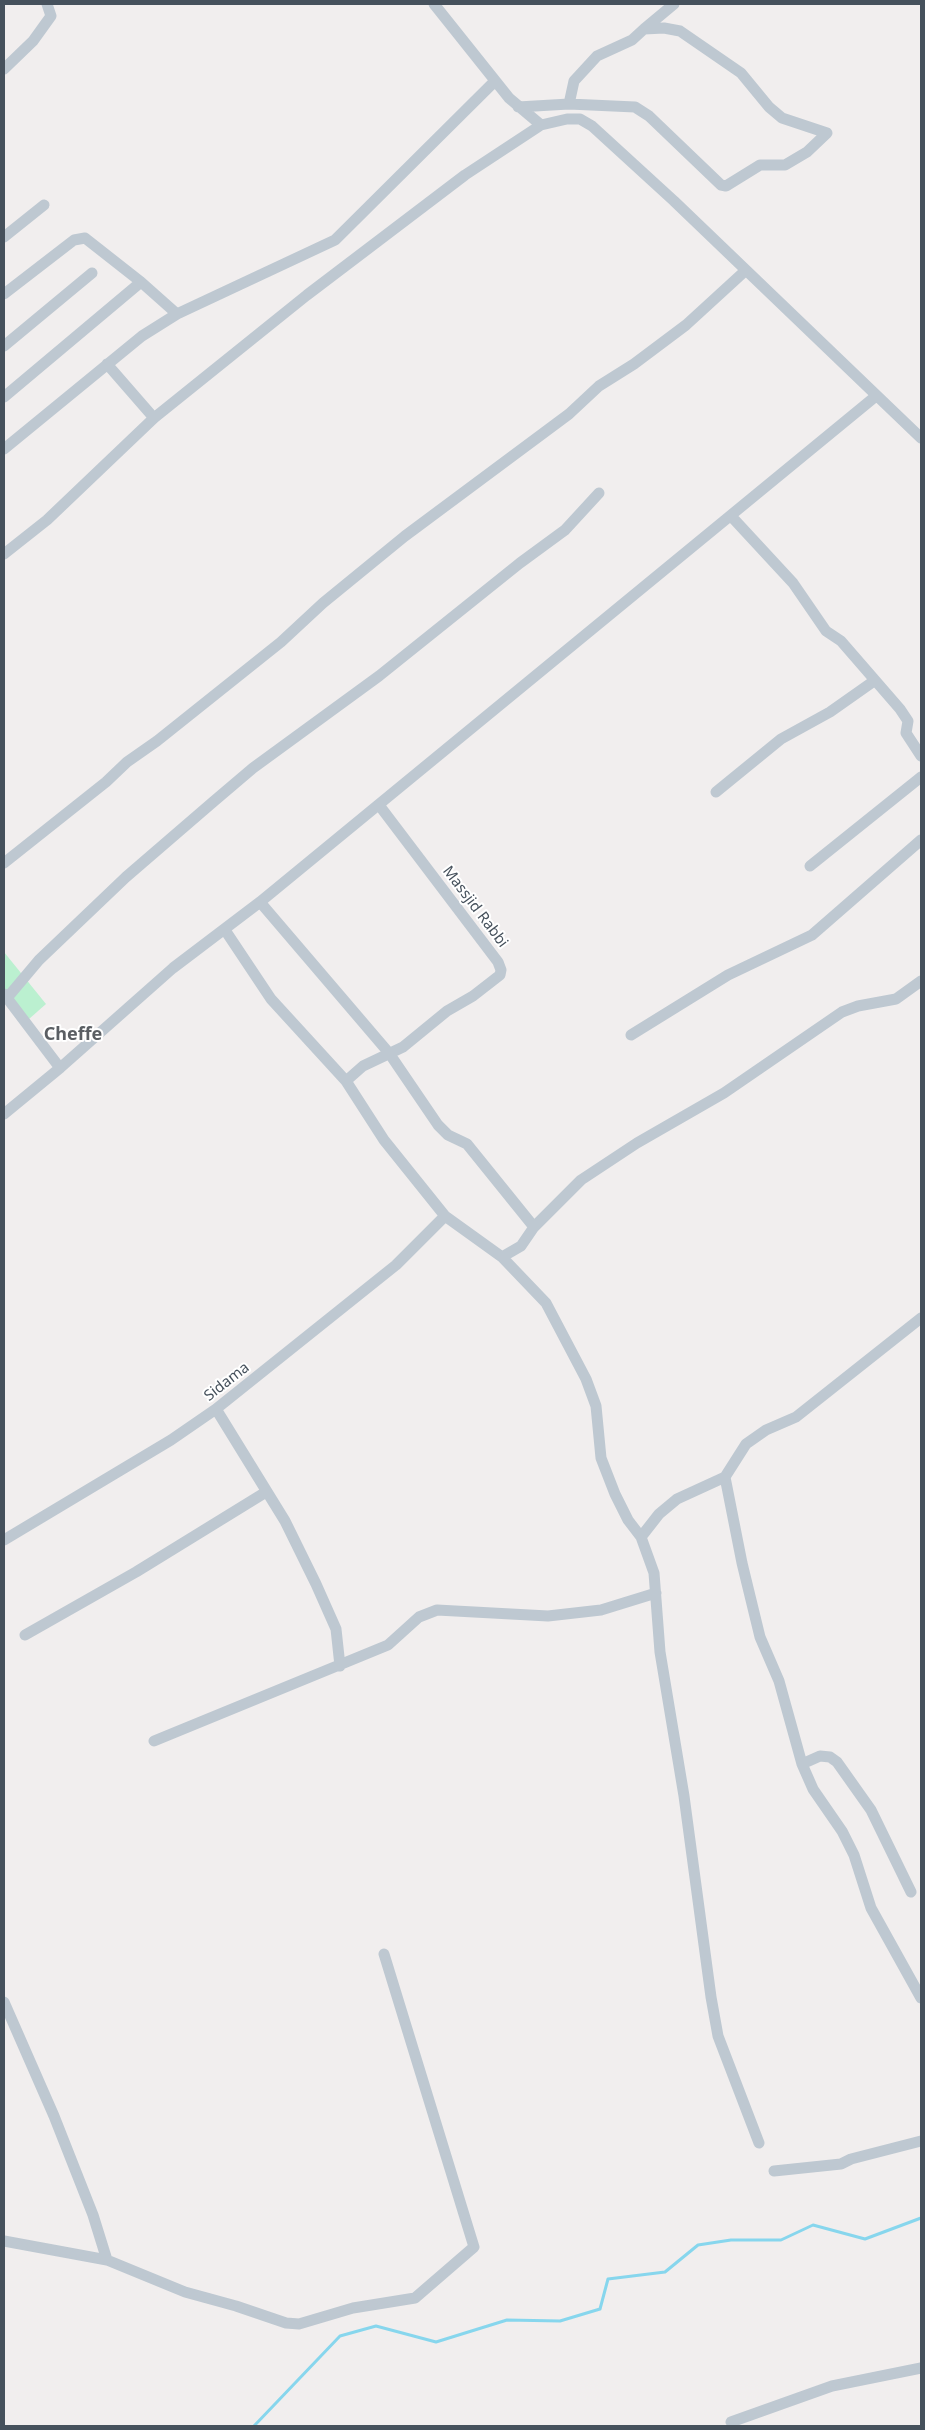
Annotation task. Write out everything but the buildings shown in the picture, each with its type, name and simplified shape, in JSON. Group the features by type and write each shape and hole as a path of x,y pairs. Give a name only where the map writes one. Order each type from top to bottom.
{"street":[{"path":"4,69 33,41 51,16 47,4"},
{"path":"434,4 518,107 541,124"},
{"path":"569,104 574,81 597,56 632,40 674,4"},
{"path":"518,107 569,104 635,107 649,116 721,185 726,186 760,165 785,165 807,152 826,133 782,118 741,73 680,31 664,28 644,30"},
{"path":"4,448 142,336 177,314 335,240 386,192 495,81"},
{"path":"4,554 47,520 154,418 323,283 465,175 541,124 567,119 580,119 592,126 921,438"},
{"path":"4,237 44,205"},
{"path":"4,294 74,240 85,238 141,282 177,314"},
{"path":"4,863 106,782 127,762 157,741 281,642 323,603 405,536 569,414 599,386 634,364 686,325 745,271"},
{"path":"4,346 92,273"},
{"path":"4,396 141,282"},
{"path":"107,364 154,418"},
{"path":"4,1114 60,1068 173,968 260,902 876,396"},
{"path":"60,1068 5,996 38,960 120,883 253,768 379,676 520,563 565,530 599,493"},
{"path":"731,516 793,583 826,631 841,641 900,709 908,721 906,733 921,756"},
{"path":"716,792 781,739 830,712 874,681"},
{"path":"810,866 921,778"},
{"name":"Massjid Rabbi","path":"346,1081 363,1066 403,1047 447,1011 474,996 500,975 501,970 498,962 379,804"},
{"path":"631,1035 728,975 812,935 921,840"},
{"path":"260,902 389,1053 438,1124 448,1135 467,1144 534,1227"},
{"path":"225,930 271,999 346,1081 384,1140 445,1216 502,1257 546,1304 586,1379 596,1406 601,1458 615,1494 628,1520 641,1537 654,1574 660,1652 685,1802 718,2036 759,2143"},
{"path":"502,1257 521,1246 534,1227 581,1180 637,1144 724,1093 842,1012 858,1006 896,999 921,981"},
{"name":"Sidama","path":"4,1540 171,1440 216,1410 396,1265 445,1216"},
{"path":"641,1537 659,1514 677,1499 725,1477 746,1444 766,1430 796,1417 921,1318"},
{"path":"216,1410 284,1521 336,1629 340,1666"},
{"path":"725,1477 742,1562 760,1637 779,1681 802,1764 813,1789 842,1831 854,1855 871,1908 921,1998"},
{"path":"25,1635 136,1572 266,1492"},
{"path":"154,1741 388,1645 419,1617 437,1610 548,1616 601,1610 656,1593"},
{"path":"802,1764 820,1756 830,1756 837,1762 871,1810 911,1892"},
{"path":"4,2241 107,2260 185,2292 236,2306 286,2323 299,2324 354,2308 415,2298 474,2247 384,1954"},
{"path":"4,2002 54,2116 93,2216 103,2254 107,2260"},
{"path":"774,2171 841,2164 851,2159 921,2141"},
{"path":"731,2422 832,2386 921,2368"}],"green space":[{"path":"4,952 46,1004 29,1019 4,988"}],"waterway":[{"path":"254,2426 340,2336 376,2326 436,2342 507,2320 560,2321 600,2309 608,2279 665,2272 698,2245 731,2240 781,2240 813,2225 865,2239 921,2218"}],"district":[{"name":"Cheffe","path":"73,1035"}]}
